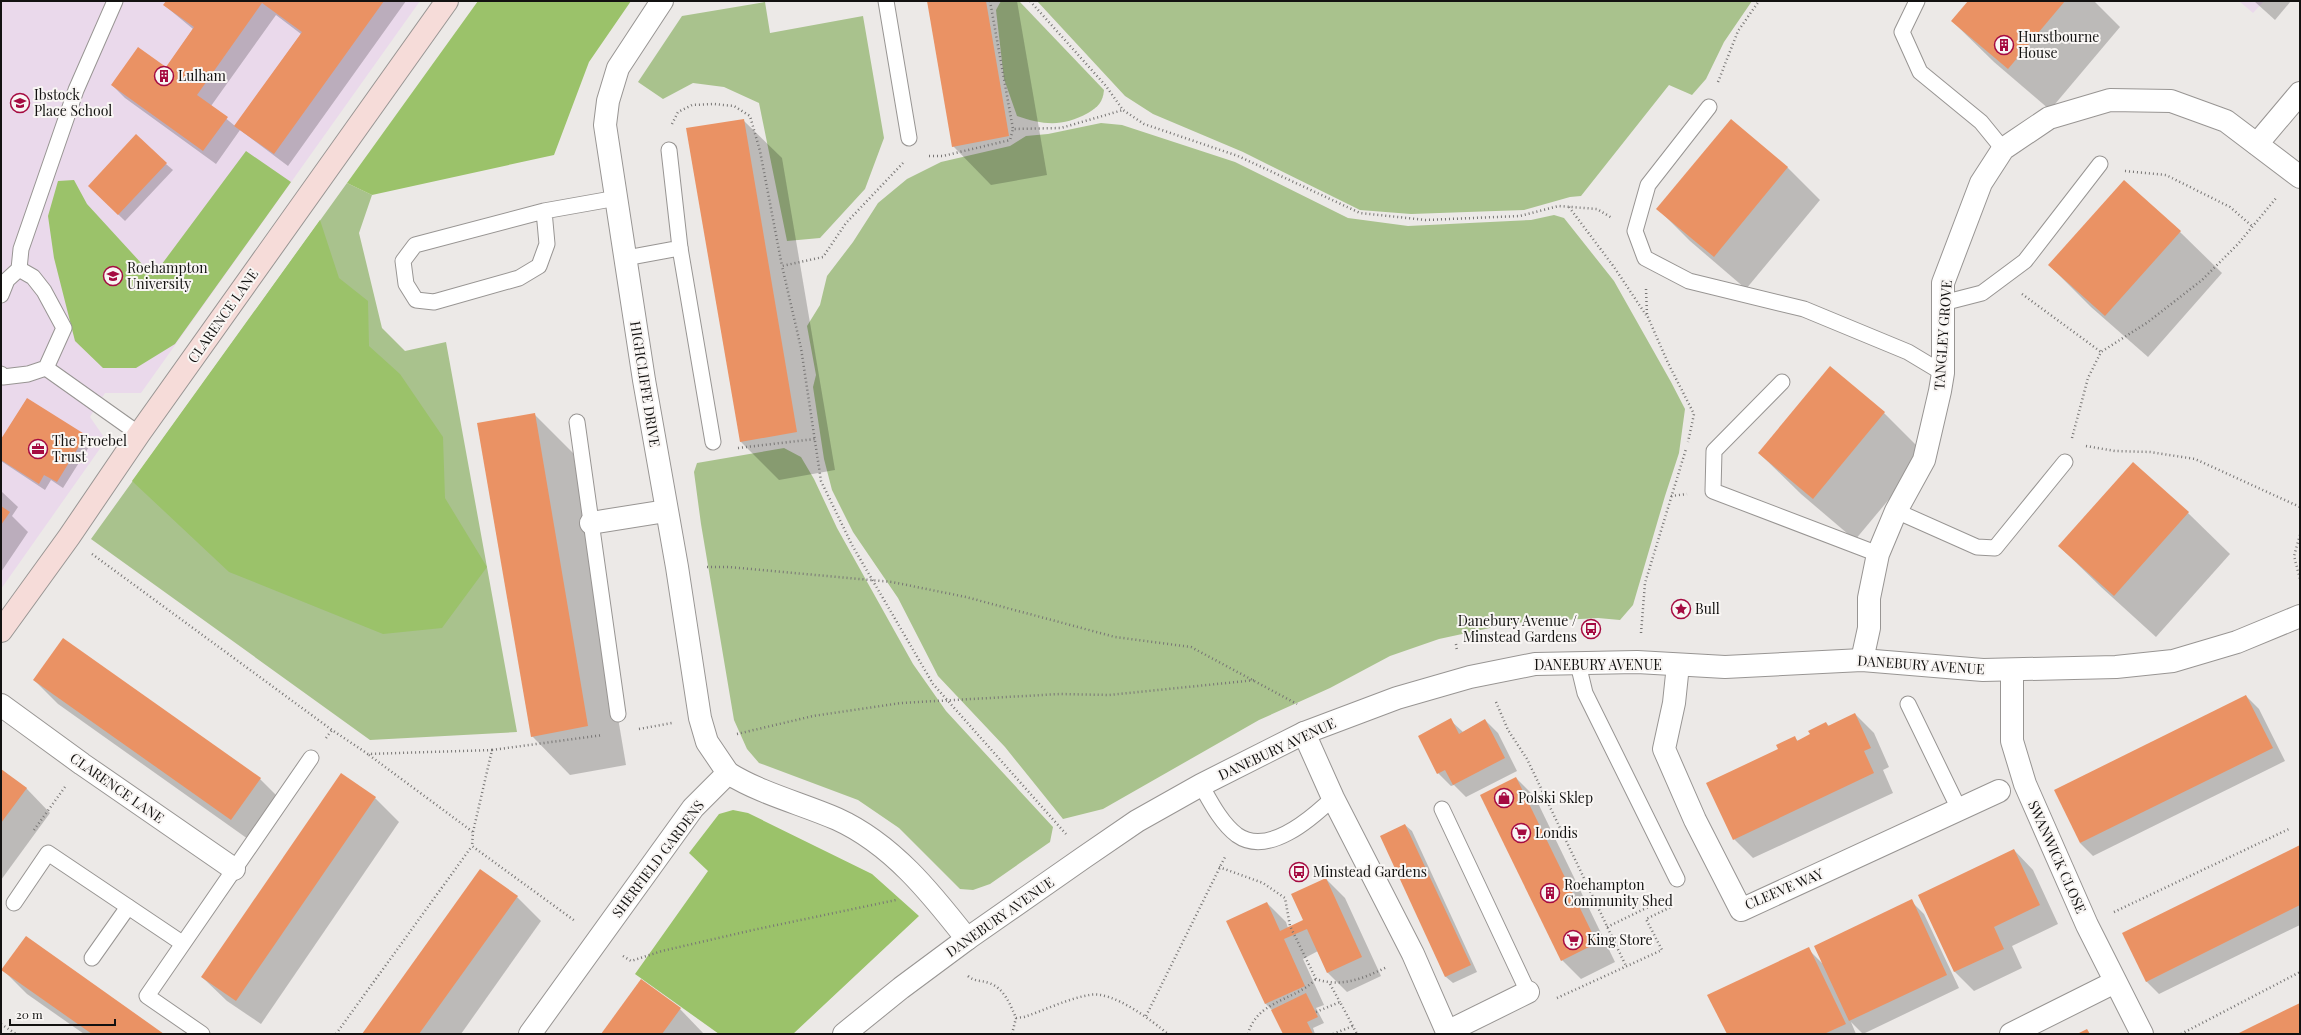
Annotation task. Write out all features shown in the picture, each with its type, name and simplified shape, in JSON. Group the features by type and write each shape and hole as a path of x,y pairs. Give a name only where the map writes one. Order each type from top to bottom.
{"street":[{"name":"CLARENCE LANE","path":"1,631 447,1"},
{"name":"HIGHCLIFFE DRIVE","path":"662,1 618,68 608,101 605,125 700,718 707,742 728,773"},
{"path":"2257,144 2300,93"},
{"name":"TANGLEY GROVE","path":"1862,660 1869,628 1869,598 1878,554 1896,511 1924,460 1943,373 1943,283 1981,183 2003,149 2049,118 2110,100 2171,102 2226,120 2297,176"},
{"path":"591,523 666,510"},
{"name":"DANEBURY AVENUE","path":"844,1034 901,988 967,939 1137,821 1201,785 1304,733 1397,698 1488,673 1535,664 1637,662 1725,667 1778,666 1862,660 1951,668 2012,670 2116,667 2173,661 2237,642 2300,616"},
{"name":"CLEEVE WAY","path":"1678,665 1674,703 1664,749 1695,820 1741,910 1999,791"},
{"name":"SWANWICK CLOSE","path":"2012,670 2012,741 2025,784 2087,925 2142,1034"},
{"name":"CLARENCE LANE","path":"1,705 82,764 234,869"},
{"path":"1304,733 1333,798 1413,954 1447,1033 1528,992"},
{"path":"728,773 745,783 838,820 882,846 922,884 967,939"},
{"name":"SHERFIELD GARDENS","path":"530,1034 693,808 728,773"},
{"path":"2012,1034 2115,982"}],"lane":[{"path":"1,295 6,280 19,270 21,249 76,90 116,1"},
{"path":"886,1 909,138"},
{"path":"1917,1 1902,32 1920,72 1981,122 2003,149"},
{"path":"1709,106 1648,185 1634,232 1645,258 1689,281 1804,309 1908,352 1943,373"},
{"path":"669,150 680,248 713,442"},
{"path":"1943,303 1982,293 2025,261 2100,164"},
{"path":"544,211 547,244 539,266 519,278 434,302 416,300 406,284 403,261 415,244 544,211 617,198"},
{"path":"626,258 680,248"},
{"path":"2,377 28,374 46,368 64,328 44,291 33,277 19,270"},
{"path":"46,368 139,434"},
{"path":"1782,382 1714,450 1713,491 1878,554"},
{"path":"577,422 618,714"},
{"path":"1896,511 1977,547 1995,548 2065,462"},
{"path":"1578,664 1585,693 1677,879"},
{"path":"1908,704 1959,809"},
{"path":"202,1034 147,996 182,943 311,758"},
{"path":"1201,785 1214,809 1237,835 1257,842 1285,834 1314,817 1333,798"},
{"path":"1442,809 1528,992"},
{"path":"14,903 48,853 182,943"},
{"path":"92,958 128,907"}],"path":[{"path":"923,157 943,156 1010,140 1013,129 990,1"},
{"path":"1030,1 1106,86 1123,110 1144,124 1238,156 1360,213 1426,220 1520,216 1559,206 1569,206 1597,209 1634,232"},
{"path":"1709,106 1738,31 1759,1"},
{"path":"669,150 670,129 678,112 692,105 714,104 734,106 750,116 760,151 782,266 801,348 821,482 873,580 933,684 1069,838"},
{"path":"1013,129 1061,128 1123,110"},
{"path":"782,266 823,258 846,223 903,162"},
{"path":"2100,164 2129,172 2166,175 2230,207 2253,227"},
{"path":"2065,462 2088,378 2101,352 2148,322 2202,280 2253,227 2297,176"},
{"path":"1569,206 1647,315 1668,363 1694,414 1687,445 1645,583 1640,637"},
{"path":"1645,258 1647,315"},
{"path":"2002,279 2101,352"},
{"path":"713,442 719,451 815,439"},
{"path":"2070,443 2115,451 2150,452 2195,459 2300,507"},
{"path":"2300,535 2294,556 2300,579"},
{"path":"69,537 473,832"},
{"path":"677,567 728,567 892,582 966,597 1115,637 1191,647 1256,680 1301,706"},
{"path":"1488,673 1498,707 1508,730 1527,759 1626,966"},
{"path":"707,742 813,716 901,703 1060,694 1109,695 1256,680"},
{"path":"633,730 700,718"},
{"path":"368,754 492,750 611,734"},
{"path":"336,1034 472,846 473,832 492,750"},
{"path":"44,859 23,844 82,764"},
{"path":"2087,925 2289,829"},
{"path":"1146,1016 1219,867 1237,835"},
{"path":"472,846 630,961 745,932 881,904 910,896 922,884"},
{"path":"1219,867 1263,883 1285,898 1290,926 1316,979 1330,984 1365,977 1413,954"},
{"path":"1554,1000 1662,950 1646,919 1679,904"},
{"path":"2181,1034 2300,972"},
{"path":"966,973 972,980 990,983 1007,997 1016,1018 1012,1034"},
{"path":"1248,1034 1250,1027 1264,1008 1308,987 1316,979"},
{"path":"1330,984 1357,1034"},
{"path":"1016,1018 1024,1017 1090,994 1111,998 1146,1016 1168,1034"},
{"path":"1316,1012 1340,1002"},
{"path":"1,1024 16,1034"},
{"path":"1333,1034 1353,1026"}],"shaded area":[{"name":"Roehampton University","path":"1,1 420,1 141,393 105,393 90,417 106,440 1,589"},
{"path":"2239,1 2264,1 2253,13"}],"green space":[{"path":"478,1 631,1 589,62 554,155 372,195 347,183"},
{"path":"1001,1 1019,1 1104,90 1101,101 1095,109 1070,121 1053,123 1044,123 1017,116 1004,79 996,10"},
{"path":"1037,1 1752,1 1724,42 1706,79 1692,95 1669,85 1581,196 1570,197 1524,210 1411,214 1360,210 1243,152 1153,114 1125,96"},
{"path":"765,2 770,33 863,16 884,138 865,189 820,238 787,241 759,103 724,87 693,83 663,99 638,82 682,16"},
{"path":"1101,123 1122,125 1235,162 1348,218 1408,226 1531,220 1554,215 1564,218 1614,281 1685,409 1679,453 1633,605 1620,620 1598,618 1513,623 1439,639 1390,656 1330,688 1259,720 1103,809 1063,819 1005,747 938,676 898,598 853,532 832,490 824,459 813,387 816,375 807,326 820,305 827,276 853,242 878,203 907,179 941,162 1010,146 1026,136 1048,134"},
{"path":"246,151 291,182 175,344 136,368 103,368 75,341 54,258 48,216 58,181 74,180 87,204 153,276"},
{"path":"347,183 372,195 359,233 382,328 405,351 446,342 517,732 370,740 91,539"},
{"path":"320,220 339,278 368,301 369,346 400,374 443,437 445,498 487,567 442,628 383,634 229,572 132,481"},
{"path":"784,448 801,457 814,479 837,528 913,664 946,711 1053,827 1050,842 990,884 973,890 960,889 899,828 858,800 759,763 747,749 734,720 701,524 694,472 697,463"},
{"path":"733,810 748,813 872,874 919,916 793,1034 719,1034 635,974 708,871 689,853 719,814"}],"building":[{"name":"Lulham","path":"166,1 384,1 274,154 234,126 302,32 262,3 197,95 228,117 203,151 111,85 138,47 166,67 194,27 163,5"},
{"path":"927,1 986,1 1009,136 952,147"},
{"name":"Hurstbourne House","path":"1968,1 2065,1 2008,69 1951,21"},
{"path":"744,119 797,432 740,442 686,128"},
{"path":"1731,119 1788,167 1714,257 1656,209"},
{"path":"136,134 167,163 118,215 88,186"},
{"path":"2124,180 2181,231 2105,316 2048,265"},
{"path":"1830,366 1885,412 1813,499 1758,453"},
{"path":"27,398 86,435 57,482 44,475 39,484 1,460 1,439"},
{"path":"535,413 588,726 531,737 477,423"},
{"path":"2133,462 2189,512 2114,596 2058,546"},
{"path":"1,506 10,512 1,525"},
{"path":"63,638 261,778 231,820 33,680"},
{"path":"2246,695 2273,748 2080,843 2054,790"},
{"path":"1855,713 1871,748 1864,751 1874,773 1733,840 1706,783 1778,749 1776,745 1795,736 1797,741 1810,734 1808,731 1826,722 1828,726"},
{"path":"1451,718 1459,734 1485,719 1505,758 1453,785 1445,770 1437,774 1418,736"},
{"path":"1,769 27,788 1,823"},
{"path":"341,773 376,797 236,1001 201,977"},
{"path":"1516,777 1597,943 1561,961 1480,795"},
{"path":"1405,824 1471,965 1445,977 1380,836"},
{"path":"2300,845 2300,905 2146,982 2122,933"},
{"path":"2014,849 2040,905 1994,927 2004,949 1954,972 1918,895"},
{"path":"480,869 518,896 419,1034 362,1034"},
{"path":"1326,878 1362,957 1327,973 1307,929 1284,939 1305,986 1265,1004 1226,921 1267,902 1280,931 1303,920 1291,894"},
{"path":"1912,899 1947,975 1849,1021 1814,946"},
{"path":"26,936 164,1034 92,1034 1,970"},
{"path":"1809,947 1846,1024 1824,1034 1727,1034 1707,995"},
{"path":"641,979 681,1008 662,1034 601,1034"},
{"path":"1306,993 1318,1017 1307,1022 1313,1034 1283,1034 1271,1010"},
{"path":"2300,1003 2300,1034 2237,1034 2253,1026"},
{"path":"2087,1029 2090,1034 2077,1034"}],"place":[{"name":"Hurstbourne House","path":"2004,45"},
{"name":"Lulham","path":"164,76"},
{"name":"Ibstock Place School","path":"20,103"},
{"name":"Roehampton University","path":"113,276"},
{"name":"The Froebel Trust","path":"38,449"},
{"name":"Bull","path":"1681,609"},
{"name":"Danebury Avenue / Minstead Gardens","path":"1591,629"},
{"name":"Polski Sklep","path":"1504,798"},
{"name":"Londis","path":"1521,833"},
{"name":"Minstead Gardens","path":"1299,872"},
{"name":"Roehampton Community Shed","path":"1550,893"},
{"name":"King Store","path":"1573,940"}]}
